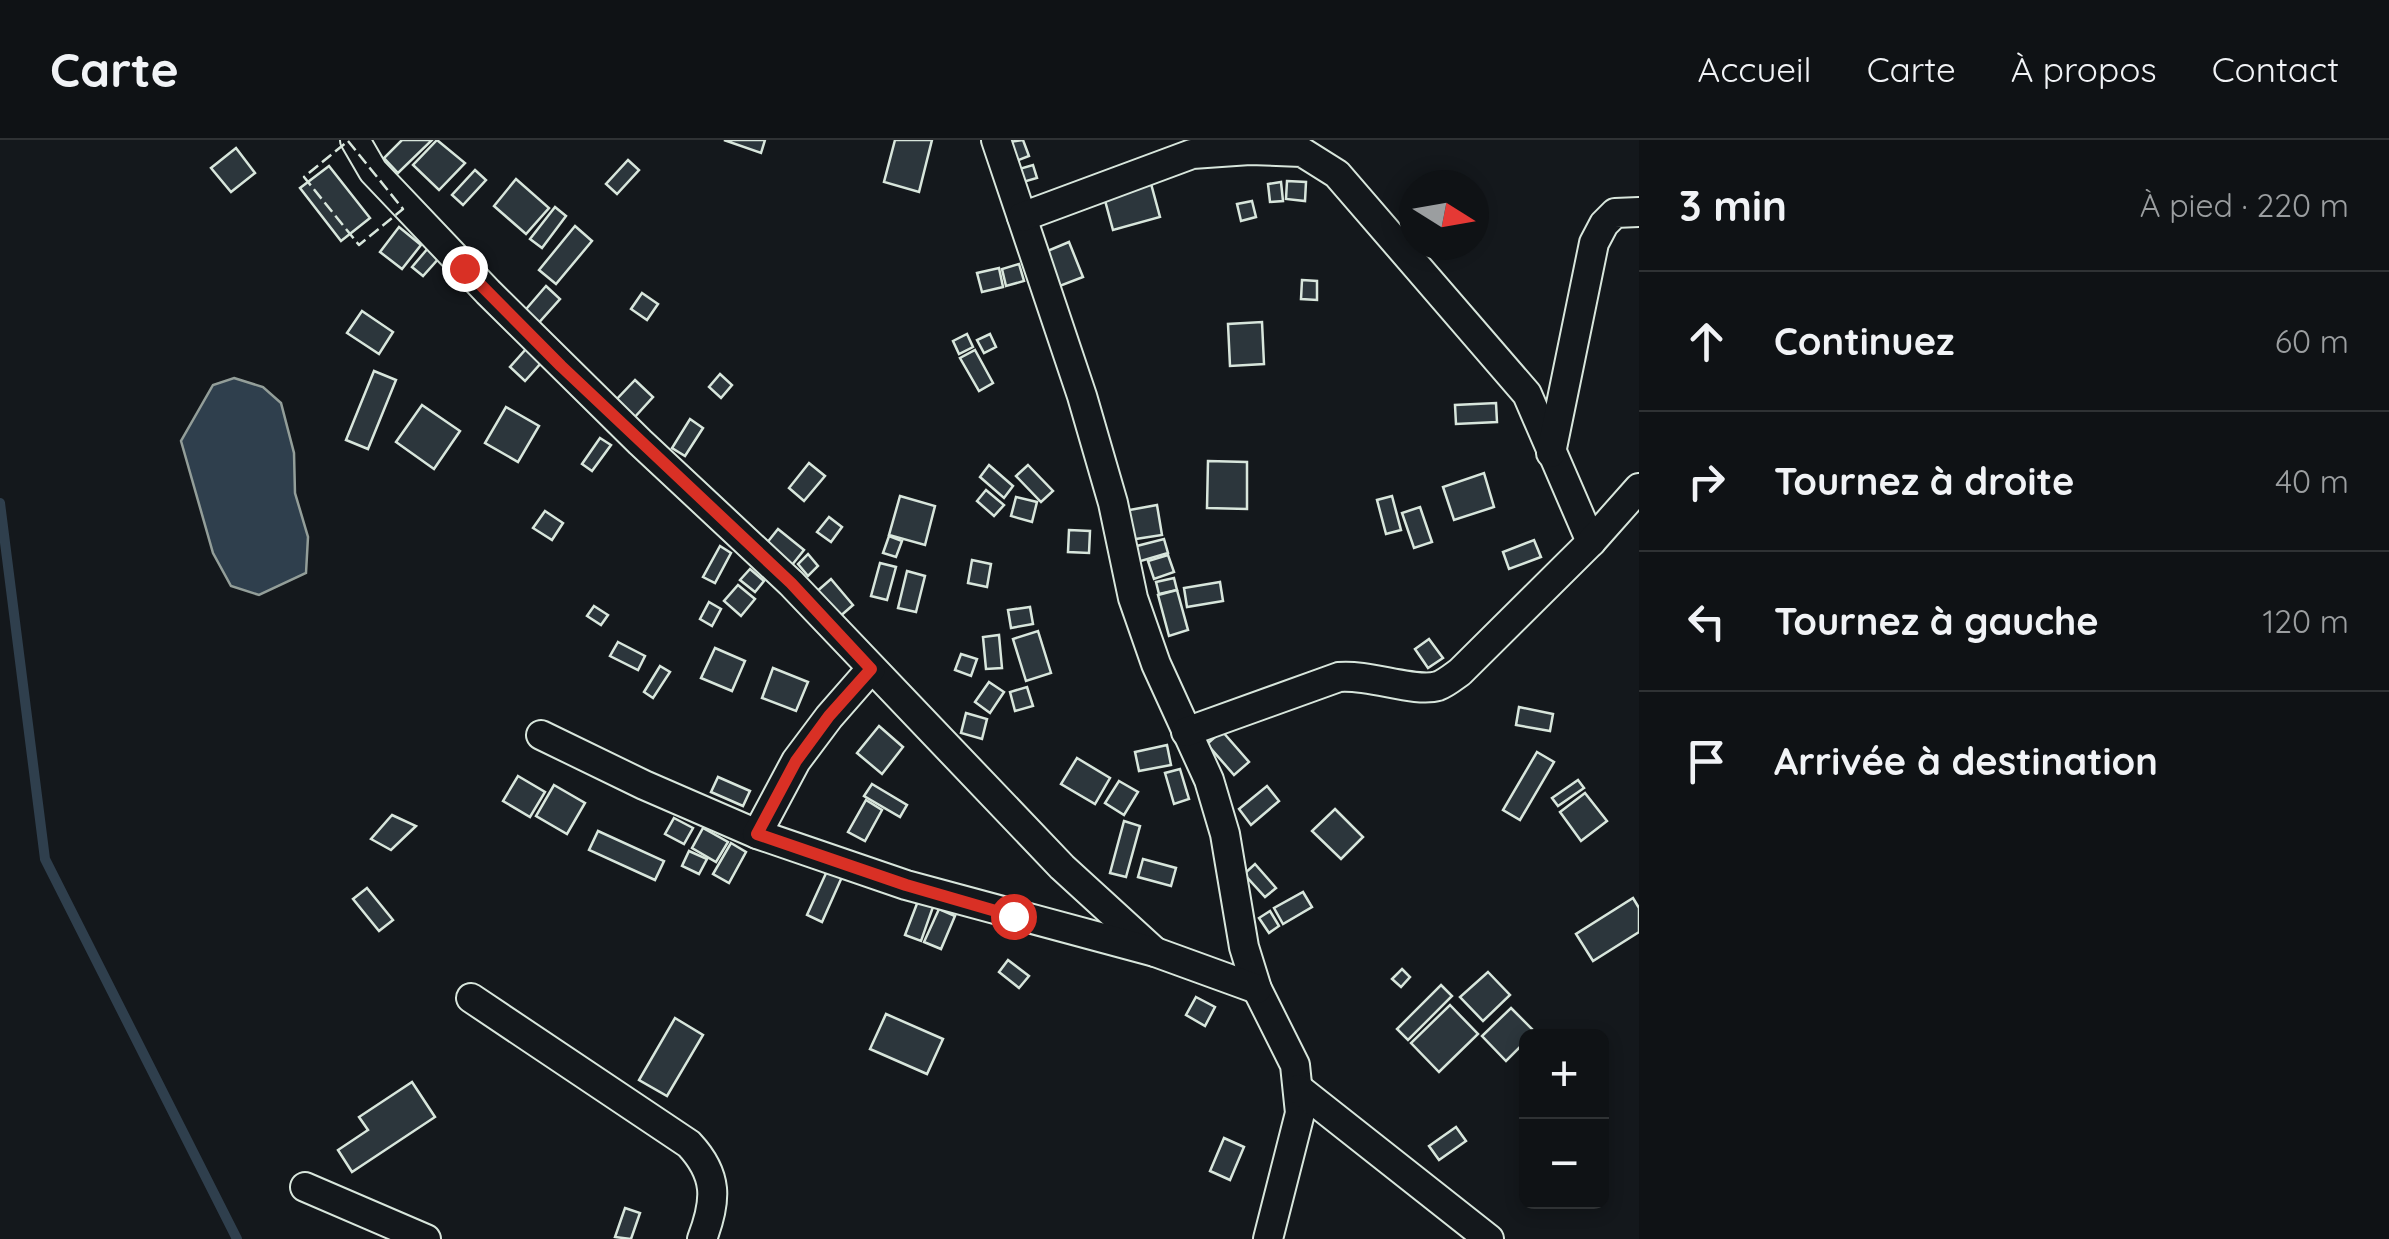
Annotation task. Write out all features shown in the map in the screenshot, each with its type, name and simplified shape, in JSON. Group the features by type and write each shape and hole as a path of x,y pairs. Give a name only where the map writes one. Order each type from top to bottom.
{"street":[{"path":"355,140 372,170 488,292 791,583 1062,867 1156,952"},
{"path":"996,140 1108,485 1133,598 1156,664 1209,780 1225,834 1244,947 1256,989 1295,1065 1300,1113 1268,1239"},
{"path":"1022,217 1192,154 1302,152 1337,174 1527,394 1591,542"},
{"path":"1551,453 1594,242 1615,213 1639,212"},
{"path":"1186,732 1339,677 1360,675 1426,688 1442,685 1460,672 1591,542 1639,488"},
{"path":"757,834 796,761 871,669"},
{"path":"541,735 757,834 906,885 1156,952 1256,989"},
{"path":"472,998 696,1151 712,1176 710,1220 702,1239"},
{"path":"1299,1089 1489,1239"},
{"path":"305,1188 426,1239"}],"water":[{"path":"234,378 263,387 281,403 294,453 295,493 308,537 306,573 259,595 231,586 213,553 181,441 213,385"}],"building":[{"path":"402,140 432,140 398,173 384,158"},
{"path":"437,140 465,163 439,190 413,165"},
{"path":"724,140 765,140 761,153"},
{"path":"895,140 932,140 919,192 884,182"},
{"path":"1023,140 1029,156 1016,161 1009,142"},
{"path":"236,148 255,173 231,192 211,168"},
{"path":"628,160 639,170 617,194 606,184"},
{"path":"1033,165 1037,178 1023,182 1019,169"},
{"path":"329,166 370,218 341,241 300,188"},
{"path":"475,170 486,180 463,205 452,195"},
{"path":"516,179 549,208 526,234 494,206"},
{"path":"1150,180 1160,217 1113,230 1103,193"},
{"path":"1287,181 1306,182 1305,201 1286,199"},
{"path":"1281,182 1283,201 1270,202 1268,184"},
{"path":"1252,201 1256,217 1241,221 1237,204"},
{"path":"555,207 566,216 542,248 530,239"},
{"path":"575,226 592,241 556,284 539,270"},
{"path":"399,227 421,245 402,269 380,252"},
{"path":"1069,242 1083,277 1052,289 1038,255"},
{"path":"429,247 440,257 423,276 412,267"},
{"path":"1019,264 1024,281 1006,286 1002,269"},
{"path":"999,268 1003,287 982,292 977,273"},
{"path":"1302,280 1317,281 1317,300 1301,299"},
{"path":"546,286 560,299 535,327 521,315"},
{"path":"642,293 658,304 647,320 631,309"},
{"path":"362,311 393,332 379,354 347,333"},
{"path":"1262,322 1264,364 1230,366 1228,324"},
{"path":"967,334 973,347 959,354 953,341"},
{"path":"990,334 996,347 984,353 977,340"},
{"path":"526,349 541,363 525,381 510,367"},
{"path":"975,350 993,383 979,391 960,358"},
{"path":"374,371 396,380 368,449 346,440"},
{"path":"720,374 732,385 721,398 709,387"},
{"path":"635,380 653,397 633,419 615,401"},
{"path":"1496,403 1497,422 1456,424 1455,405"},
{"path":"422,405 460,431 434,469 396,442"},
{"path":"506,407 539,426 518,462 485,443"},
{"path":"690,419 703,428 685,456 672,448"},
{"path":"600,438 611,445 592,471 582,464"},
{"path":"1208,461 1247,462 1247,509 1207,508"},
{"path":"809,463 825,476 804,501 789,488"},
{"path":"989,465 1013,486 1004,498 980,477"},
{"path":"1028,465 1053,491 1041,502 1016,476"},
{"path":"1484,473 1494,507 1454,520 1443,487"},
{"path":"986,490 1004,505 994,516 977,501"},
{"path":"900,496 935,506 925,545 889,535"},
{"path":"1392,496 1401,530 1386,534 1377,500"},
{"path":"1016,497 1037,502 1032,522 1011,516"},
{"path":"1157,505 1162,535 1129,540 1124,511"},
{"path":"1420,507 1432,542 1414,548 1402,513"},
{"path":"545,511 563,523 552,540 533,528"},
{"path":"829,517 842,527 831,542 817,532"},
{"path":"778,529 804,550 792,565 766,544"},
{"path":"1069,530 1090,531 1089,553 1068,552"},
{"path":"889,536 902,541 896,557 883,553"},
{"path":"1164,539 1168,553 1134,563 1129,548"},
{"path":"1534,540 1541,557 1509,569 1503,552"},
{"path":"720,546 731,553 715,583 703,577"},
{"path":"808,554 818,566 808,576 798,564"},
{"path":"1168,555 1174,572 1154,579 1148,561"},
{"path":"972,560 991,564 987,587 968,583"},
{"path":"880,563 896,567 887,600 871,596"},
{"path":"750,569 764,581 755,592 740,580"},
{"path":"907,571 925,576 916,612 898,608"},
{"path":"1174,578 1177,590 1159,594 1156,582"},
{"path":"831,579 853,605 837,619 815,593"},
{"path":"1220,582 1223,601 1187,607 1184,588"},
{"path":"738,585 755,599 741,616 724,601"},
{"path":"1177,590 1188,630 1169,636 1158,595"},
{"path":"709,602 721,609 712,626 700,619"},
{"path":"594,606 608,615 601,625 587,616"},
{"path":"1030,607 1033,624 1011,628 1008,610"},
{"path":"1038,631 1051,673 1026,681 1013,639"},
{"path":"999,635 1002,668 986,669 983,637"},
{"path":"1429,639 1443,658 1428,668 1415,649"},
{"path":"618,642 645,656 638,670 610,656"},
{"path":"715,648 745,661 732,691 701,678"},
{"path":"961,654 977,659 971,676 955,670"},
{"path":"660,666 670,672 653,698 644,692"},
{"path":"773,668 808,682 796,711 762,698"},
{"path":"989,682 1004,692 990,713 975,702"},
{"path":"1027,687 1033,706 1015,711 1010,692"},
{"path":"1519,707 1553,714 1550,731 1516,725"},
{"path":"966,713 987,719 982,739 961,733"},
{"path":"879,726 903,747 882,774 857,753"},
{"path":"1222,731 1249,762 1234,775 1207,744"},
{"path":"1167,745 1171,765 1139,771 1135,752"},
{"path":"1537,752 1554,762 1520,820 1503,810"},
{"path":"1077,758 1110,778 1095,804 1061,784"},
{"path":"1180,769 1189,799 1174,804 1165,773"},
{"path":"518,776 545,792 530,817 503,801"},
{"path":"718,777 750,791 743,806 711,792"},
{"path":"1578,780 1584,788 1558,806 1552,798"},
{"path":"1119,781 1138,792 1124,815 1105,803"},
{"path":"872,784 907,805 900,817 864,796"},
{"path":"554,785 585,803 567,834 536,816"},
{"path":"1267,786 1279,801 1251,825 1239,809"},
{"path":"1585,793 1607,821 1581,841 1560,812"},
{"path":"866,800 882,810 865,841 848,832"},
{"path":"1335,809 1363,837 1341,859 1312,831"},
{"path":"392,815 416,826 391,850 371,839"},
{"path":"674,818 693,828 684,844 665,834"},
{"path":"1124,821 1140,826 1126,877 1110,873"},
{"path":"703,828 728,842 716,862 692,848"},
{"path":"598,831 664,861 655,880 589,850"},
{"path":"731,843 746,852 729,883 713,874"},
{"path":"689,851 707,859 699,874 682,866"},
{"path":"1143,859 1176,868 1171,886 1138,877"},
{"path":"1255,864 1276,888 1265,897 1244,874"},
{"path":"827,871 842,877 822,922 807,915"},
{"path":"367,888 393,920 379,931 353,899"},
{"path":"1303,892 1312,907 1283,924 1274,908"},
{"path":"1633,898 1639,908 1639,932 1593,961 1576,934"},
{"path":"918,901 933,907 921,941 905,935"},
{"path":"939,909 955,916 941,949 924,942"},
{"path":"1270,911 1279,926 1269,933 1259,918"},
{"path":"1008,960 1029,976 1019,988 999,972"},
{"path":"1402,969 1410,977 1401,987 1392,979"},
{"path":"1488,972 1510,995 1483,1021 1460,997"},
{"path":"1441,985 1452,996 1408,1040 1397,1029"},
{"path":"1196,997 1215,1007 1205,1026 1186,1015"},
{"path":"1450,1005 1478,1034 1439,1072 1411,1043"},
{"path":"1511,1008 1532,1029 1519,1029 1519,1048 1506,1061 1482,1036"},
{"path":"886,1014 943,1039 927,1074 870,1049"},
{"path":"675,1018 703,1035 667,1096 639,1080"},
{"path":"412,1082 435,1117 352,1172 338,1150 368,1130 359,1117"},
{"path":"1456,1127 1466,1141 1439,1160 1429,1146"},
{"path":"1224,1138 1244,1147 1230,1180 1210,1171"},
{"path":"625,1208 640,1213 631,1239 615,1237"}],"waterway":[{"path":"0,503 45,859 237,1239"}],"fence":[{"path":"348,141 403,209 359,245 304,177 348,141"}],"route":[{"path":"464,268 561,366 791,583 871,669 796,761 757,834 906,885 1013,916"}]}
